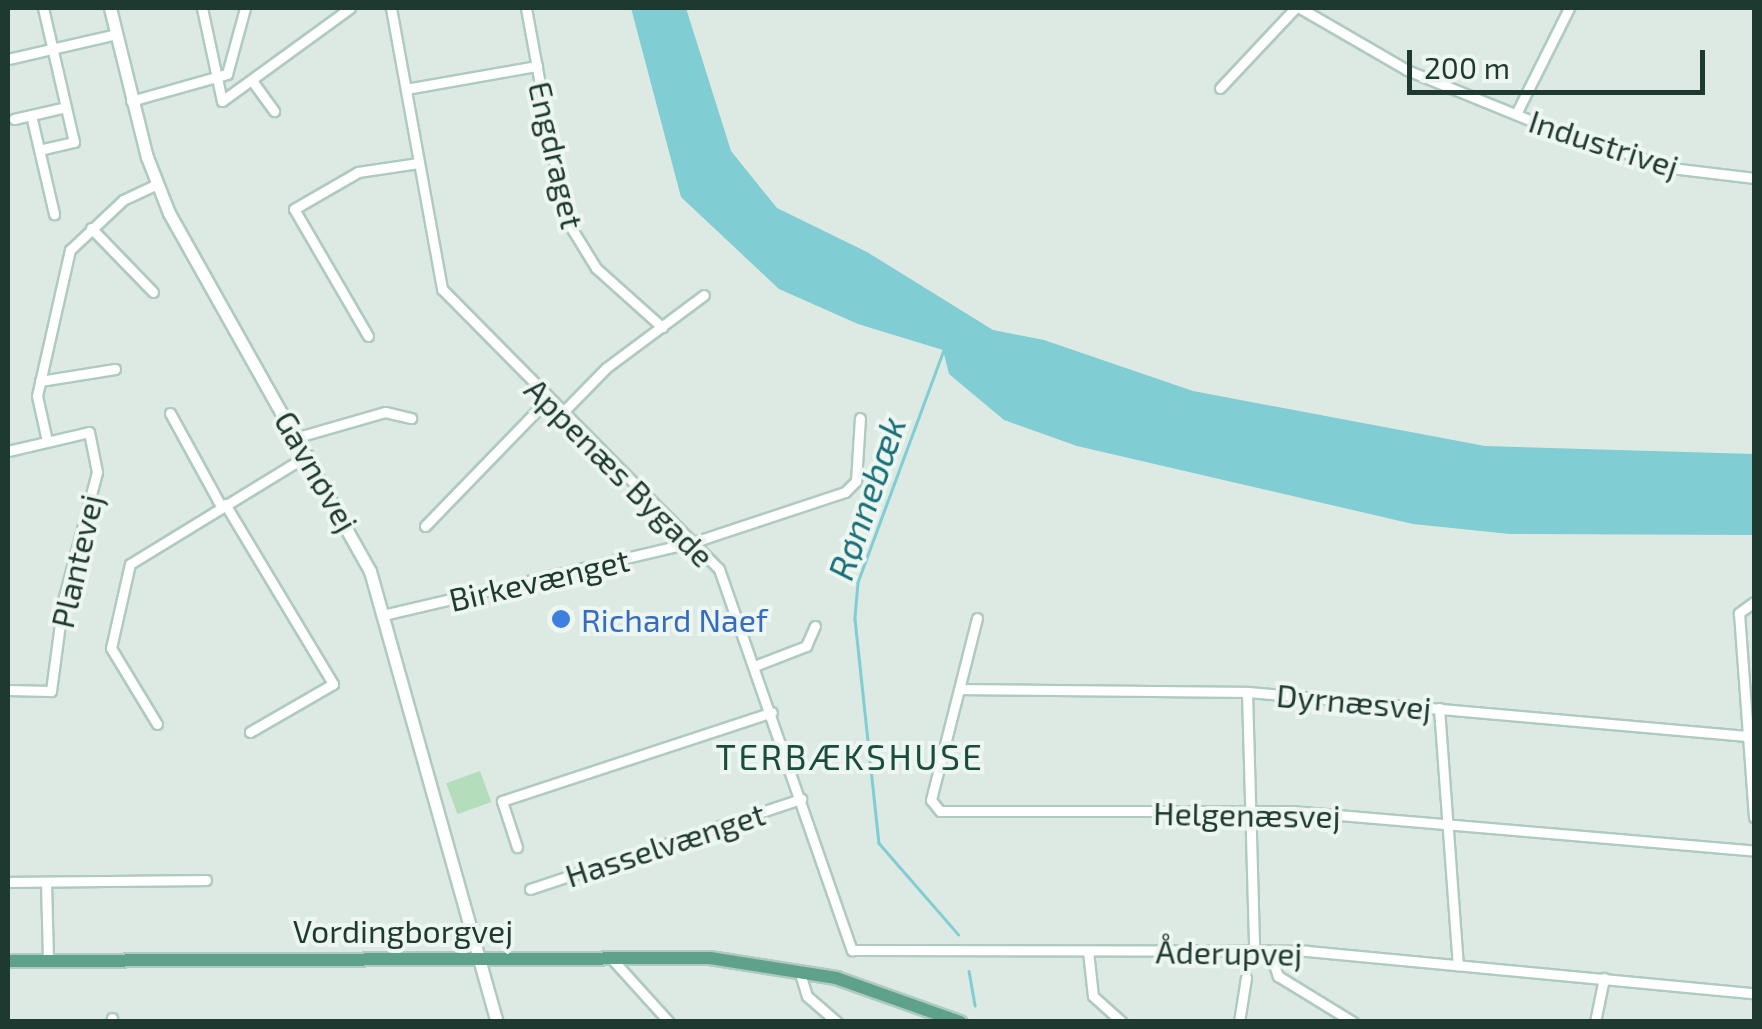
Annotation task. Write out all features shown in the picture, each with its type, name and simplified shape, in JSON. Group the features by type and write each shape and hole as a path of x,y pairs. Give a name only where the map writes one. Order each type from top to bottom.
{"main road":[{"name":"Vordingborgvej","path":"8,961 710,958 799,969 913,1001 960,1022"}],"street":[{"path":"39,150 74,142 43,8"},
{"name":"Gavnøvej","path":"110,8 131,101 157,184 360,547 383,615 497,1022"},
{"path":"202,8 222,101 350,8"},
{"path":"131,101 219,80 227,74 245,8"},
{"name":"Appenæs Bygade","path":"391,8 436,268 450,304 694,542 730,588 852,950"},
{"name":"Engdraget","path":"526,8 564,216 576,243 662,326"},
{"name":"Industrivej","path":"1220,88 1298,8 1407,70 1516,114 1671,168 1754,178"},
{"path":"1516,114 1569,8"},
{"path":"8,60 116,34"},
{"path":"406,89 537,66"},
{"path":"255,80 274,110"},
{"path":"14,119 66,106"},
{"path":"31,115 54,214"},
{"path":"368,336 294,208 358,172 418,163"},
{"path":"47,441 40,380 70,250 123,200 157,184"},
{"path":"91,228 153,292"},
{"path":"562,414 606,368 704,295"},
{"path":"40,380 114,369"},
{"path":"425,526 547,400"},
{"path":"170,412 332,684 250,732"},
{"path":"298,438 384,412 411,418"},
{"name":"Birkevænget","path":"383,615 694,542 852,488 860,418"},
{"name":"Plantevej","path":"8,450 90,432 97,472 63,601 51,691 8,690"},
{"path":"156,724 112,648 130,564 308,455"},
{"path":"1754,602 1742,606 1754,817"},
{"name":"Helgenæsvej","path":"977,618 931,800 940,811 1252,812 1754,852"},
{"path":"756,665 806,646 814,626"},
{"name":"Dyrnæsvej","path":"960,688 1247,692 1748,736"},
{"path":"1247,692 1254,950"},
{"path":"1439,708 1458,965"},
{"path":"517,847 502,801 772,712"},
{"name":"Hasselvænget","path":"530,889 801,798"},
{"path":"8,882 206,880"},
{"path":"46,882 48,961"},
{"name":"Åderupvej","path":"852,950 1270,950 1754,993"},
{"path":"1270,950 1278,976 1353,1022"},
{"path":"1088,951 1092,996 1122,1022"},
{"path":"612,959 669,1022"},
{"path":"799,969 807,996 838,1022"},
{"path":"1239,1022 1246,978"},
{"path":"1594,1022 1604,978"}],"green space":[{"path":"480,771 491,802 457,814 446,783"}],"water":[{"path":"631,8 686,8 731,151 777,208 867,252 993,330 1044,340 1193,391 1485,446 1754,454 1754,535 1510,534 1413,524 1077,446 1004,420 949,374 943,350 858,324 779,289 681,197"}],"waterway":[{"name":"Rønnebæk","path":"944,350 858,583 855,619 879,843 958,934"},
{"name":"Rønnebæk","path":"969,971 975,1005"}],"place":[{"name":"Richard Naef","path":"561,619"}],"district":[{"name":"TERBÆKSHUSE","path":"850,756"}]}
